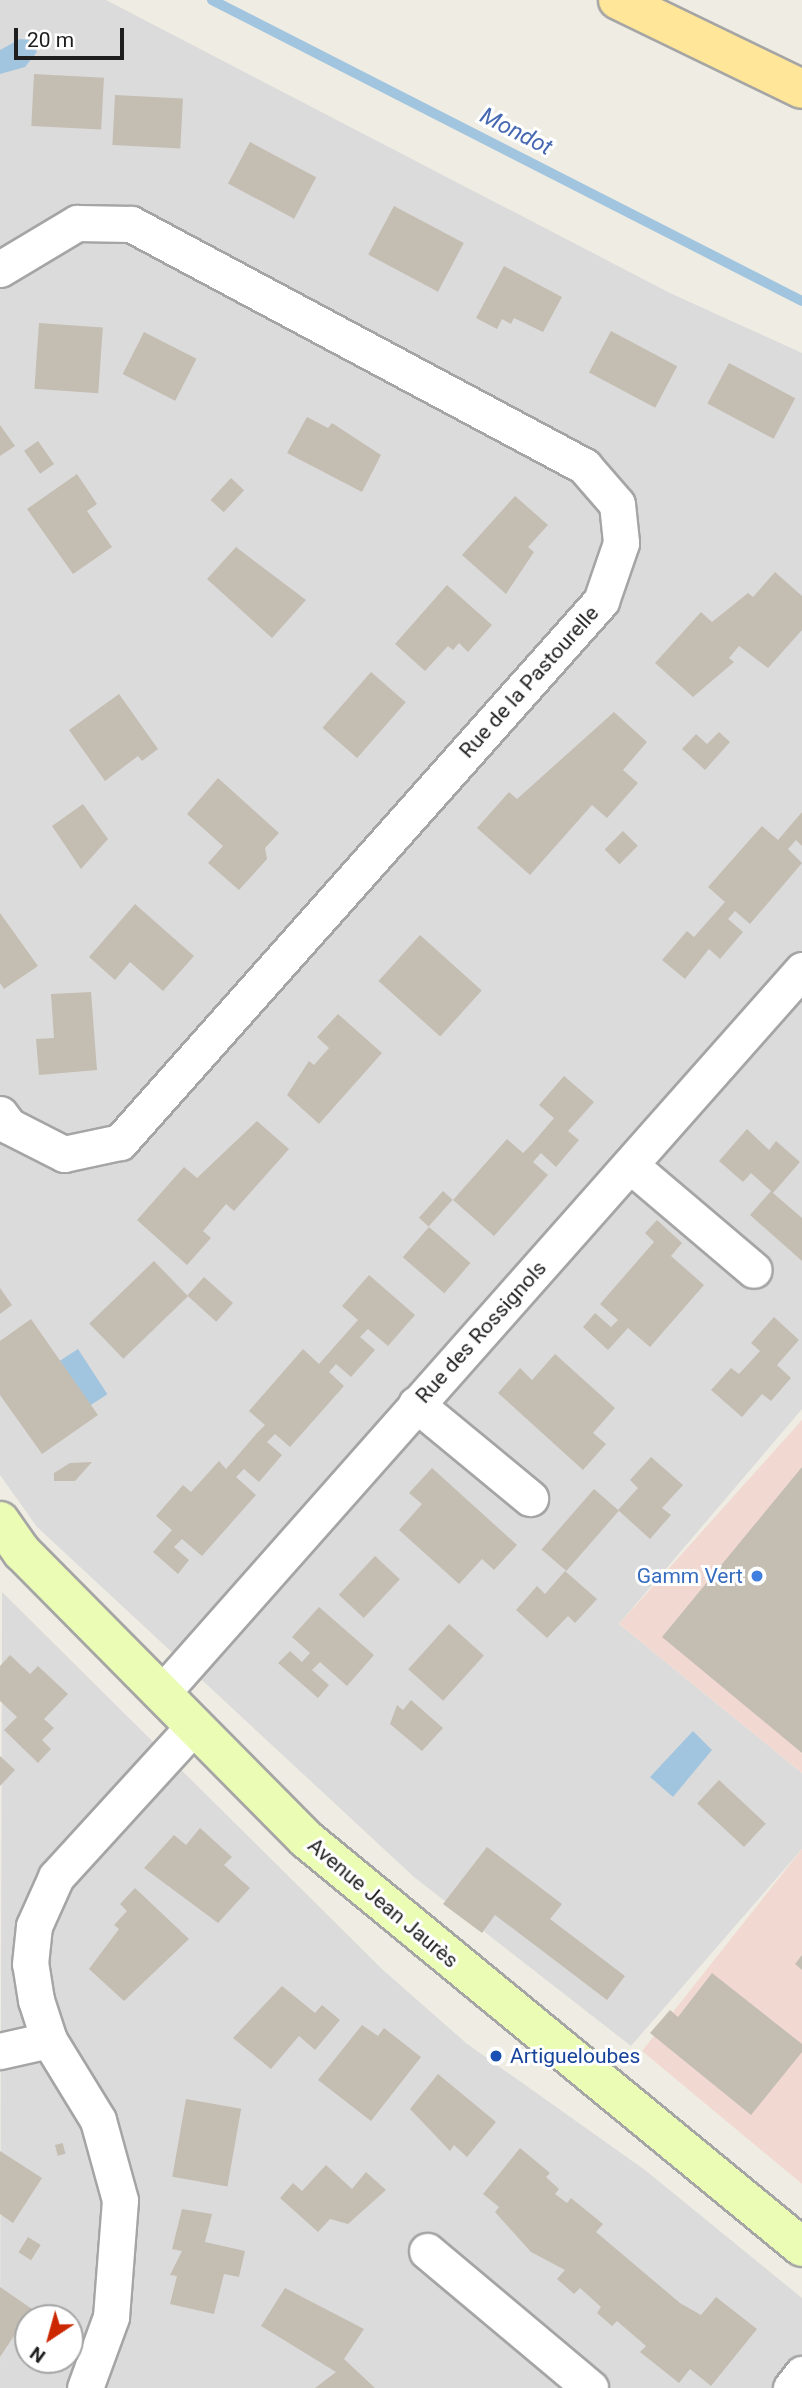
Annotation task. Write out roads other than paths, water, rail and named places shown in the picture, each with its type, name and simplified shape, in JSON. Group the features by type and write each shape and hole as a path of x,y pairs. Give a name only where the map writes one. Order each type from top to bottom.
{"main road":[{"path":"618,0 802,89"}],"street":[{"name":"Rue de la Pastourelle","path":"0,269 78,223 131,224 584,466 617,504 621,543 601,601 120,1142 64,1154 9,1126 0,1114"},
{"name":"Rue des Rossignols","path":"161,1694 802,970"},
{"path":"630,1165 754,1270"},
{"path":"416,1404 530,1498"},
{"name":"Avenue Jean Jaurès","path":"0,1521 161,1694 306,1839 802,2246"},
{"path":"85,2388 111,2317 120,2200 98,2120 49,2040 30,1964 42,1905 80,1848 194,1726"},
{"path":"0,2051 49,2040"},
{"path":"427,2251 590,2388"},
{"path":"791,2388 802,2374"}],"water":[{"path":"20,39 30,40 37,52 25,67 0,74 0,50"},
{"path":"78,1349 107,1394 88,1407 59,1362"},
{"path":"693,1731 712,1750 673,1797 650,1777"}],"waterway":[{"name":"Mondot","path":"212,0 802,301"}],"place":[{"name":"Gamm Vert","path":"757,1576"},
{"name":"Artigueloubes","path":"496,2056"}]}
